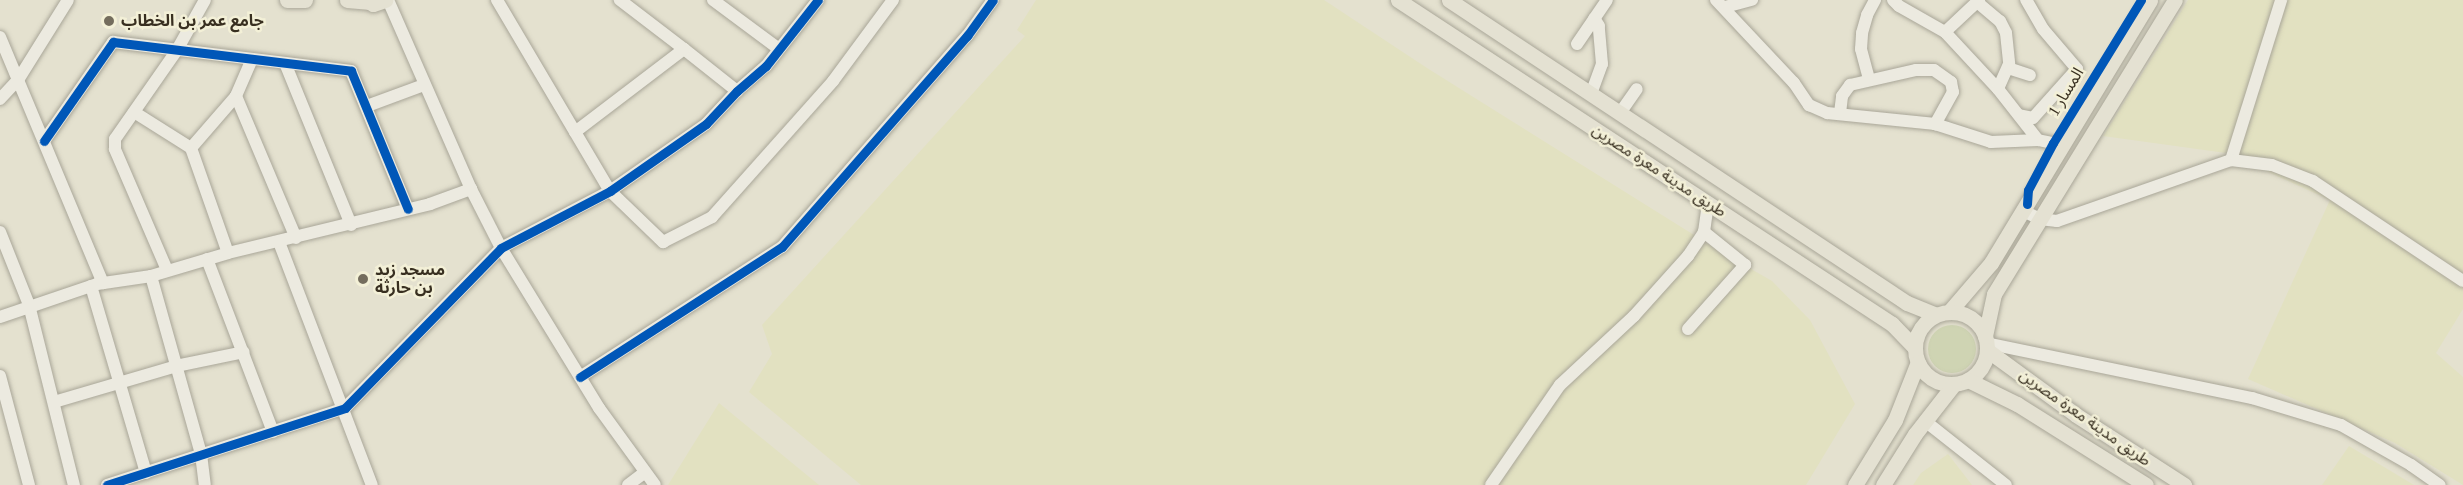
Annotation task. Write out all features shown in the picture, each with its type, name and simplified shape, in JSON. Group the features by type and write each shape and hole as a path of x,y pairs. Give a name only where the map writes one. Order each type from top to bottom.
{"main road":[{"path":"286,0 305,0"},
{"path":"347,0 379,4 386,0"},
{"name":"طريق مدينة معرة مصرين","path":"1398,0 1892,324 1916,355"},
{"name":"طريق مدينة معرة مصرين","path":"1449,0 1907,303 1943,313"},
{"path":"1855,485 1895,420 1916,355 1921,328 1943,313 1990,263 2150,0"},
{"path":"1883,485 1925,421 1961,382 1982,366 1994,294 2175,0"},
{"path":"1943,313 1972,318 1986,343"},
{"name":"طريق مدينة معرة مصرين","path":"1986,343 2076,415 2184,485"},
{"path":"1916,355 1932,379 1961,382"},
{"name":"طريق مدينة معرة مصرين","path":"1961,382 2017,404 2146,485"}],"street":[{"path":"0,99 18,80 68,0"},
{"path":"167,270 115,149 115,139 177,50 206,0"},
{"path":"386,0 471,189 501,248 599,408 655,485"},
{"path":"497,0 610,191 663,242 712,217 833,81 893,0"},
{"path":"620,0 737,91"},
{"path":"713,0 779,49"},
{"path":"580,377 782,247 967,36 993,0"},
{"path":"1577,44 1607,0"},
{"path":"1724,2 1752,0"},
{"path":"1869,79 1861,49 1862,33 1867,15 1875,0"},
{"path":"1893,0 1899,6 1946,32 1998,89 2038,140"},
{"path":"2019,115 2033,118 2077,69 2043,29 2026,0"},
{"path":"2231,160 2281,0"},
{"path":"367,1 398,25"},
{"path":"107,485 345,408 501,248 610,191 706,124 737,91 766,66 816,1"},
{"path":"1946,32 1978,1 2004,27 2008,68 1998,89"},
{"path":"1724,2 1809,105 1827,113 1840,113 1884,121 1935,124 1991,142 2038,140 2061,145"},
{"path":"1592,94 1602,64 1599,26 1594,18"},
{"path":"0,37 44,141 97,284 118,383 146,473"},
{"path":"44,141 113,42 351,71 408,209"},
{"path":"575,132 684,49"},
{"path":"191,148 236,96 252,59"},
{"path":"285,63 351,225"},
{"path":"2008,68 2030,75"},
{"path":"1840,113 1846,89 1850,85 1916,70 1934,70 1951,82 1953,92 1935,124"},
{"path":"367,106 424,85"},
{"path":"1620,113 1637,89"},
{"path":"236,96 296,238"},
{"path":"134,112 191,148 228,253"},
{"path":"2023,211 2040,219 2063,219 2231,160 2272,165 2313,181 2463,281"},
{"path":"0,316 97,284 151,276 228,253 351,225 471,189"},
{"path":"1491,485 1560,385 1634,316 1688,256 1704,232 1708,203"},
{"path":"1688,329 1745,266 1704,232"},
{"path":"1,238 29,305 74,485"},
{"path":"279,242 345,408 372,485"},
{"path":"207,259 273,432"},
{"path":"151,276 201,454 205,485"},
{"path":"1986,343 2252,398 2341,425 2411,465 2440,485"},
{"path":"54,402 176,366 244,352"},
{"path":"0,375 29,485"},
{"path":"1925,421 2006,485"},
{"path":"628,485 645,472"}],"green space":[{"path":"1036,0 1324,0 1427,68 1718,250 1772,281 1810,320 1855,404 1806,485 861,485 749,392 772,354 762,325 1025,36 1017,30"},
{"path":"2188,0 2463,0 2463,309 2436,353 2463,377 2463,485 2395,443 2248,379 2330,200 2226,153 2103,136"},
{"path":"1947,325 1957,325 1972,335 1976,349 1975,358 1966,369 1957,373 1947,373 1932,363 1928,354 1928,344 1938,329"},
{"path":"719,403 819,485 668,485"},
{"path":"2349,446 2414,485 2322,485"},
{"path":"1948,454 1972,485 1913,485 1921,473"}],"cycle path":[{"path":"107,485 345,408 501,248 610,191 706,124 737,91 766,66 818,0"},
{"path":"580,377 782,247 967,36 993,0"},
{"name":"المسار 1","path":"2027,204 2028,190 2053,143 2141,0"},
{"path":"44,141 113,42 351,71 408,209"}],"place":[{"name":"جامع عمر بن الخطاب","path":"109,21"},
{"name":"مسجد زيد بن حارثة","path":"363,279"}]}
